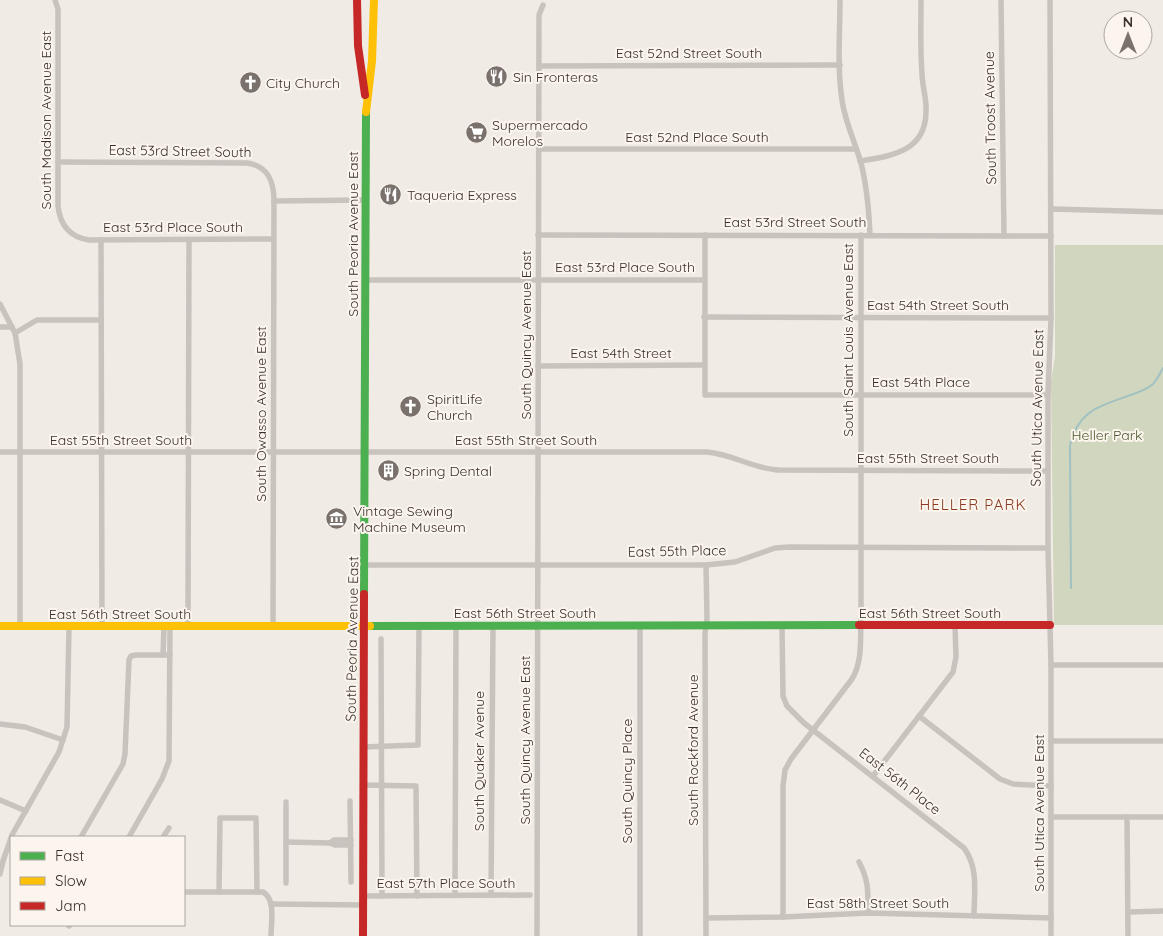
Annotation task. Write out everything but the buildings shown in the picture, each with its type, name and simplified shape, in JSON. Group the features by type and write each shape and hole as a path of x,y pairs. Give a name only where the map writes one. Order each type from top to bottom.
{"street":[{"name":"South Madison Avenue East","path":"55,0 58,9 59,214 61,222 73,236"},
{"name":"South Peoria Avenue East","path":"357,0 359,54 366,102 363,936"},
{"name":"South Peoria Avenue East","path":"366,102 372,61 374,0"},
{"name":"South Saint Louis Avenue East","path":"840,0 840,66 844,108 867,189 870,235"},
{"path":"860,161 899,153 913,144 922,131 926,110 921,69 921,0"},
{"name":"South Troost Avenue","path":"1001,0 1004,236"},
{"name":"South Utica Avenue East","path":"1050,0 1052,318 1048,395 1048,548 1051,665 1051,936"},
{"name":"South Quincy Avenue East","path":"537,936 539,15 543,5"},
{"name":"East 52nd Street South","path":"539,66 840,66"},
{"name":"East 52nd Place South","path":"539,150 856,149"},
{"name":"East 53rd Street South","path":"58,162 253,164 264,170 271,178 274,201"},
{"path":"274,201 366,200"},
{"name":"South Owasso Avenue East","path":"273,626 274,201"},
{"path":"1052,209 1162,212"},
{"name":"East 53rd Street South","path":"538,235 1051,236"},
{"path":"704,366 705,235"},
{"name":"South Saint Louis Avenue East","path":"783,917 783,779 788,763 856,673 860,660 861,235"},
{"name":"East 53rd Place South","path":"73,236 89,240 273,239"},
{"path":"101,240 102,626"},
{"path":"188,626 189,240"},
{"name":"East 53rd Place South","path":"366,280 704,280"},
{"path":"0,304 15,333 20,364 20,626"},
{"name":"East 54th Street South","path":"704,317 1052,318"},
{"path":"15,333 37,320 101,320"},
{"path":"0,327 12,327"},
{"name":"East 54th Street","path":"538,366 704,366"},
{"name":"East 54th Place","path":"704,366 705,395 1048,395"},
{"name":"East 55th Street South","path":"0,452 708,452 726,455 749,465 768,470 1048,471"},
{"name":"East 55th Place","path":"365,565 706,565 735,562 775,548 1048,548"},
{"name":"South Rockford Avenue","path":"706,565 706,936"},
{"name":"South Quincy Place","path":"640,625 640,936"},
{"path":"873,776 952,672 956,657 956,625"},
{"name":"East 56th Street South","path":"0,626 1050,625"},
{"path":"12,836 59,752 63,740 68,715 69,626"},
{"path":"130,836 170,761 166,655 167,626"},
{"path":"363,747 418,745 419,626"},
{"path":"455,896 456,626"},
{"name":"South Quaker Avenue","path":"491,895 493,626"},
{"name":"East 56th Place","path":"782,626 783,689 785,701 790,711 959,844 969,855 974,871 974,916"},
{"name":"South Peoria Avenue East","path":"381,639 382,896"},
{"path":"82,836 119,771 125,754 130,656 166,655"},
{"path":"1051,665 1163,665"},
{"path":"920,716 1000,779 1013,784 1051,786"},
{"path":"0,724 25,727 63,740"},
{"path":"1051,741 1163,741"},
{"path":"363,784 416,786 417,896"},
{"path":"0,800 26,811"},
{"path":"350,801 351,882"},
{"path":"286,802 286,883"},
{"path":"1051,817 1163,817"},
{"path":"1127,817 1128,936"},
{"path":"219,892 220,818 256,818 257,892"},
{"path":"164,836 169,828"},
{"path":"286,842 330,843 334,840 363,843"},
{"path":"0,874 9,848"},
{"path":"859,862 866,875 868,886 868,913"},
{"path":"185,892 257,892 267,895 271,904 271,936"},
{"name":"East 57th Place South","path":"363,896 530,895"},
{"name":"East 57th Place South","path":"271,904 363,905"},
{"path":"1128,912 1163,911"},
{"name":"East 58th Street South","path":"706,918 868,913 1051,918"}],"green space":[{"name":"Heller Park","path":"1055,245 1163,245 1163,625 1054,625 1051,382 1055,356"}],"waterway":[{"path":"1071,588 1070,445 1078,424 1084,417 1099,407 1147,388 1154,382 1163,368"}],"traffic: fast":[{"path":"364,594 366,112"},
{"path":"370,626 859,625"}],"traffic: slow":[{"path":"366,112 372,61 374,0"},
{"path":"0,626 370,626"}],"traffic: jam":[{"path":"357,0 358,46 365,95"},
{"path":"363,936 364,594"},
{"path":"859,625 1050,625"}],"place":[{"name":"Sin Fronteras","path":"497,77"},
{"name":"City Church","path":"250,83"},
{"name":"Supermercado Morelos","path":"476,133"},
{"name":"Taqueria Express","path":"391,195"},
{"name":"SpiritLife Church","path":"411,407"},
{"name":"Spring Dental","path":"388,471"},
{"name":"Vintage Sewing Machine Museum","path":"337,519"}],"district":[{"name":"HELLER PARK","path":"973,504"}]}
